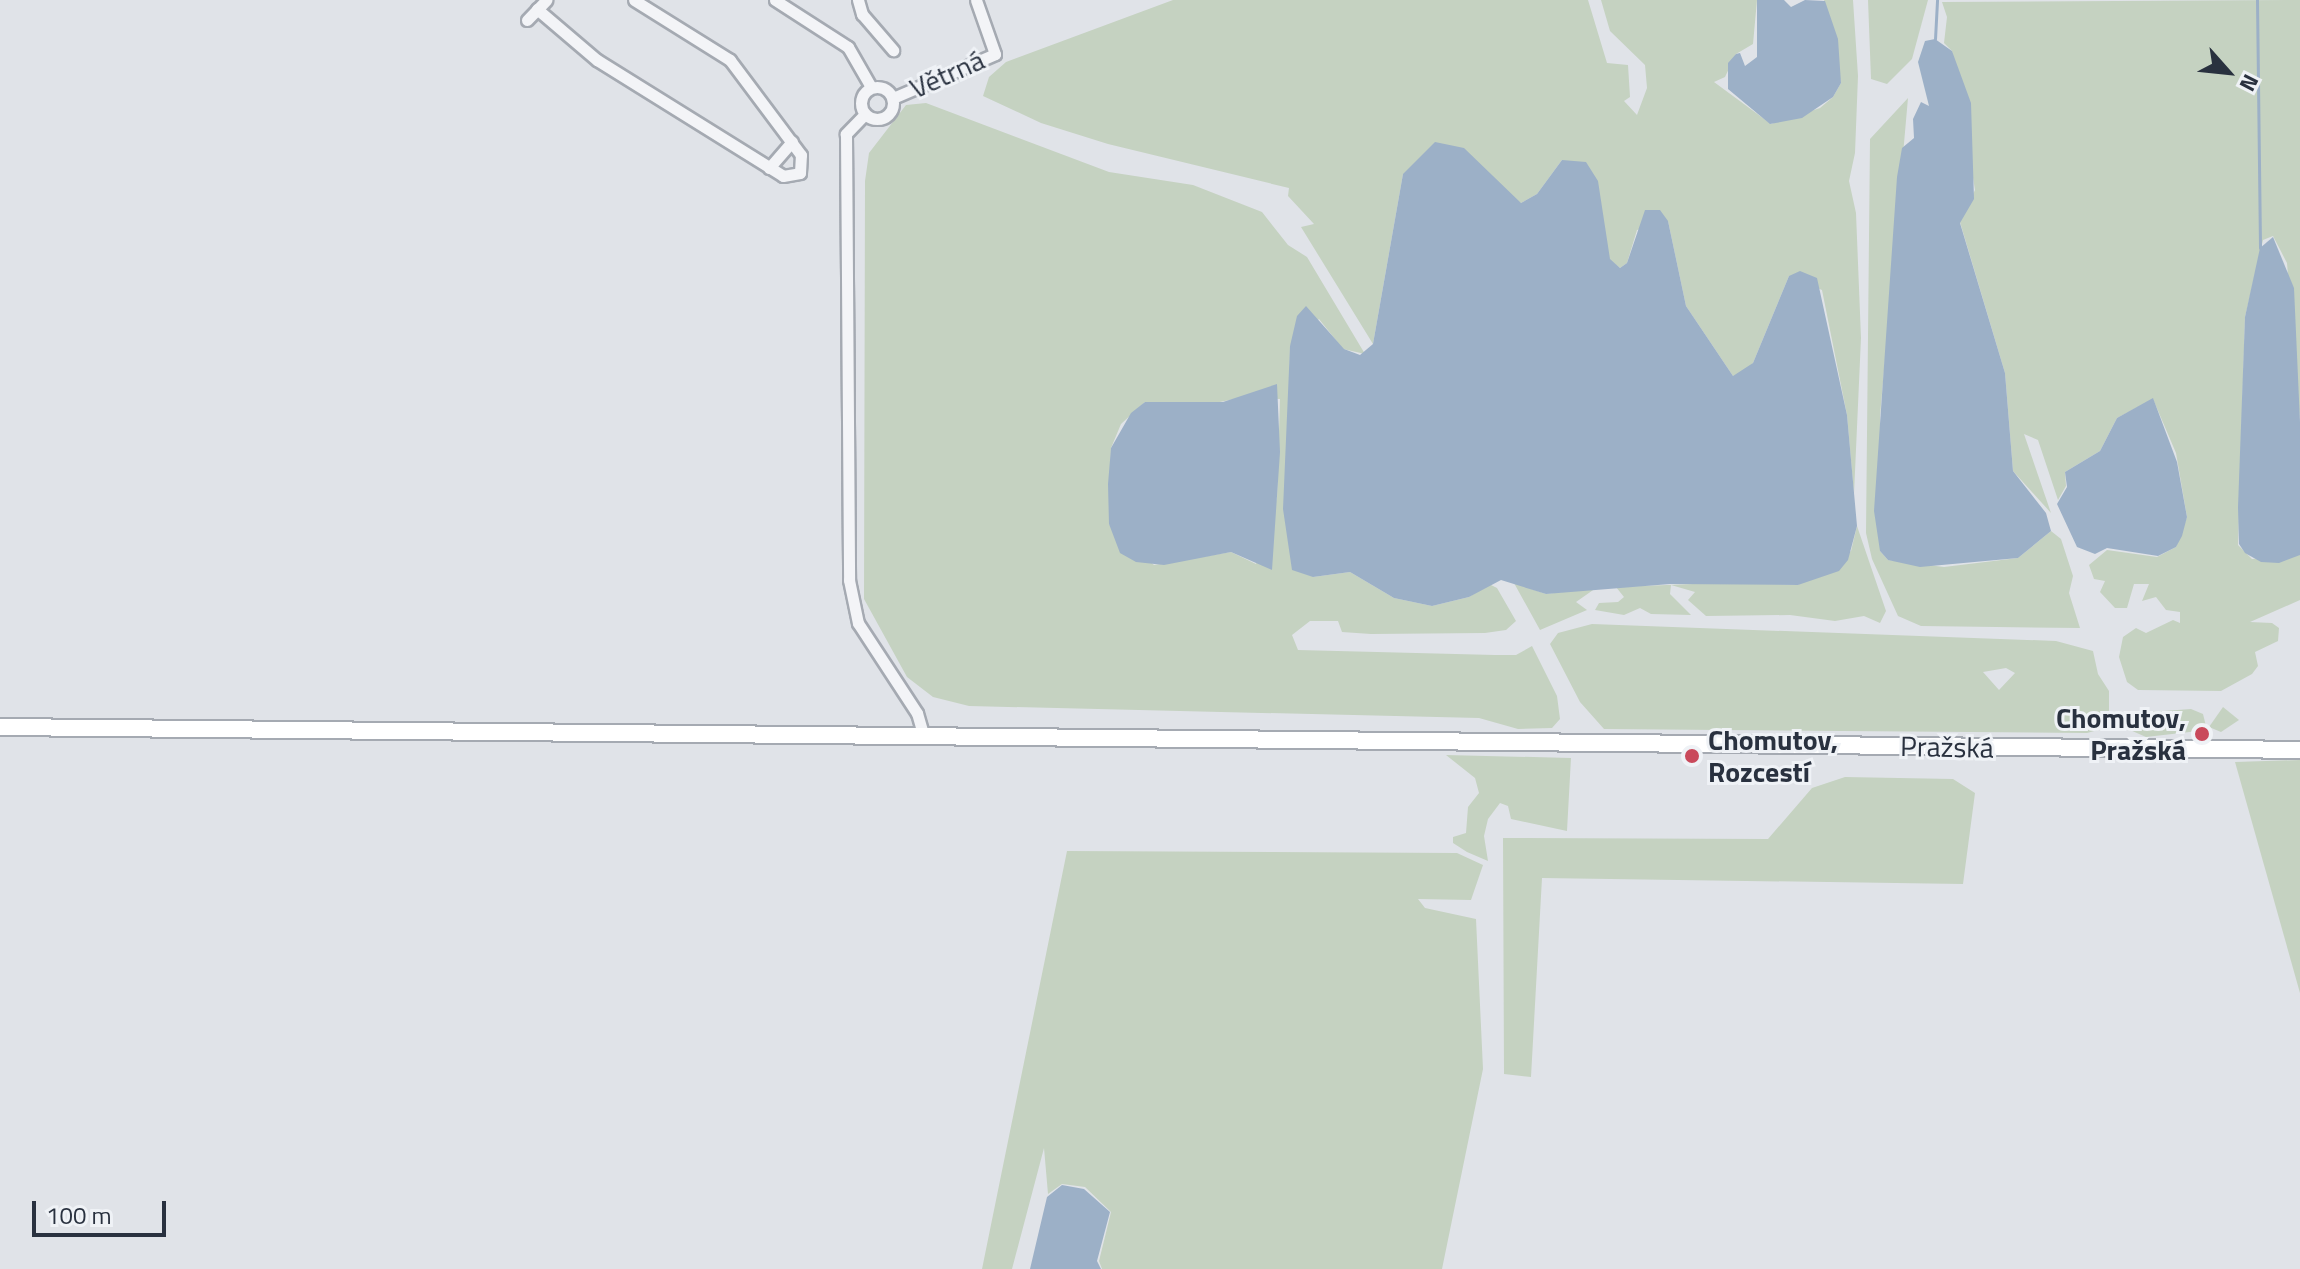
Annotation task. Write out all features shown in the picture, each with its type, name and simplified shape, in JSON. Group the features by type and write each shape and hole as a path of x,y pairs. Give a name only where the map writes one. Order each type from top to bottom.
{"main road":[{"name":"Pražská","path":"0,727 2300,750"}],"street":[{"path":"527,20 542,4 597,60 769,168 787,178 800,173 803,160 792,142 730,60 634,0"},
{"path":"775,0 848,47 871,87"},
{"path":"858,0 862,14 893,50"},
{"name":"Větrná","path":"893,98 995,54 976,0"},
{"path":"871,87 884,87 893,98 886,116 865,114 862,97 871,87"},
{"path":"865,114 846,134 849,580 858,623 917,713 924,737"},
{"path":"769,168 792,142"}],"green space":[{"path":"1173,0 1588,0 1607,63 1628,65 1630,97 1624,101 1637,115 1647,88 1645,65 1610,31 1601,0 1757,0 1753,44 1736,54 1725,77 1714,82 1771,124 1820,108 1833,97 1841,83 1824,0 1853,0 1858,76 1855,153 1849,181 1856,213 1861,338 1854,494 1847,415 1822,290 1789,276 1753,363 1742,375 1733,376 1686,306 1668,221 1637,230 1627,263 1620,268 1610,260 1562,160 1537,194 1521,203 1403,174 1373,344 1301,227 1314,224 1288,196 1289,188 1108,144 1041,123 983,96 989,77 1006,62"},
{"path":"1868,0 1928,0 1912,59 1887,84 1871,79"},
{"path":"2300,0 2300,422 2287,263 2273,236 2263,240 2245,317 2238,545 2252,559 2300,555 2300,600 2250,622 2272,623 2279,628 2278,641 2255,652 2258,666 2252,674 2221,691 2138,690 2127,682 2119,657 2123,637 2136,628 2146,633 2173,620 2180,623 2180,612 2166,610 2156,597 2142,601 2149,584 2134,584 2127,608 2115,608 2100,592 2105,581 2094,579 2089,565 2107,550 2157,557 2176,547 2187,517 2176,453 2153,399 2117,418 2100,451 2065,472 2066,486 2058,500 2038,440 2024,434 2051,513 2013,471 2005,373 1960,222 1975,190 1952,51 1944,43 1947,17 1942,2"},
{"path":"1908,98 1880,416 1880,551 1888,560 1944,567 2018,558 2051,531 2061,539 2073,576 2069,593 2080,628 1921,626 1898,616 1872,559 1866,533 1870,139"},
{"path":"926,103 1109,172 1193,185 1262,212 1288,245 1307,257 1365,354 1343,349 1319,319 1290,346 1289,423 1313,577 1350,572 1394,598 1432,606 1469,597 1489,584 1497,588 1516,621 1506,630 1485,633 1371,634 1342,632 1338,621 1310,621 1292,635 1298,650 1516,655 1532,646 1557,696 1560,719 1552,728 1518,729 1479,718 969,706 933,697 907,677 864,599 865,181 869,153 906,105","holes":["1239,398 1280,399 1277,498 1256,564 1231,552 1154,565 1109,524 1111,448 1121,424 1145,402 1215,403"]},
{"path":"1857,526 1886,611 1880,623 1864,616 1835,621 1790,615 1706,616 1688,600 1695,592 1671,585 1670,594 1691,615 1651,614 1640,608 1624,615 1595,610 1599,603 1618,602 1624,597 1616,587 1744,582 1798,585 1851,551"},
{"path":"1514,583 1546,594 1596,588 1576,602 1587,610 1540,630"},
{"path":"1592,624 2056,641 2093,651 2098,674 2109,691 2109,713 2098,730 2087,733 1604,729 1580,702 1550,644 1558,633","holes":["2006,668 2015,673 1999,690 1983,672"]},
{"path":"2223,707 2239,720 2221,732 2209,727"},
{"path":"2191,709 2203,714 2207,730 2146,737 2130,730 2137,713"},
{"path":"1446,755 1571,758 1567,831 1511,819 1508,806 1500,803 1488,819 1484,836 1488,861 1467,852 1453,843 1453,837 1466,833 1468,807 1479,793 1475,778"},
{"path":"2300,760 2300,993 2235,762"},
{"path":"1845,777 1953,779 1975,793 1963,884 1542,878 1531,1077 1504,1074 1503,838 1768,839 1812,788"},
{"path":"1067,851 1457,853 1483,865 1471,900 1418,899 1425,908 1476,919 1483,1069 1442,1269 1102,1269 1099,1261 1111,1212 1085,1187 1062,1184 1048,1194 1044,1148 1012,1269 982,1269"}],"water":[{"path":"1757,0 1784,0 1791,7 1805,0 1825,1 1838,39 1841,83 1833,97 1802,118 1770,124 1728,89 1728,63 1736,54 1740,53 1745,66 1757,57"},
{"path":"1935,39 1952,51 1971,103 1974,199 1960,223 2005,373 2013,471 2046,513 2051,531 2018,558 1920,567 1888,560 1880,551 1874,511 1897,177 1902,148 1914,138 1913,119 1921,102 1929,106 1918,62 1925,41"},
{"path":"1435,142 1464,148 1521,203 1537,194 1562,160 1586,162 1598,181 1610,259 1620,268 1627,263 1645,210 1660,210 1668,221 1686,306 1733,376 1753,363 1789,276 1800,271 1817,278 1847,415 1857,526 1848,560 1839,571 1798,585 1670,584 1546,594 1501,580 1469,597 1432,606 1394,598 1350,572 1313,577 1292,570 1283,509 1290,346 1297,316 1306,306 1344,349 1360,355 1373,344 1403,174"},
{"path":"2273,237 2294,288 2300,422 2300,555 2279,563 2261,562 2245,553 2239,544 2238,507 2245,317 2260,248"},
{"path":"1277,384 1280,452 1272,570 1231,552 1164,565 1136,562 1120,553 1109,524 1108,484 1111,448 1131,413 1145,402 1223,402"},
{"path":"2153,398 2177,462 2187,517 2182,536 2176,547 2158,556 2107,548 2095,554 2077,547 2057,504 2067,487 2065,472 2100,451 2117,418"},
{"path":"1062,1185 1084,1189 1110,1212 1097,1261 1101,1269 1030,1269 1047,1197"}],"waterway":[{"path":"1935,39 1937,0"},
{"path":"2257,0 2260,248"}],"place":[{"name":"Chomutov, Pražská","path":"2202,734"},
{"name":"Chomutov, Rozcestí","path":"1692,756"}]}
